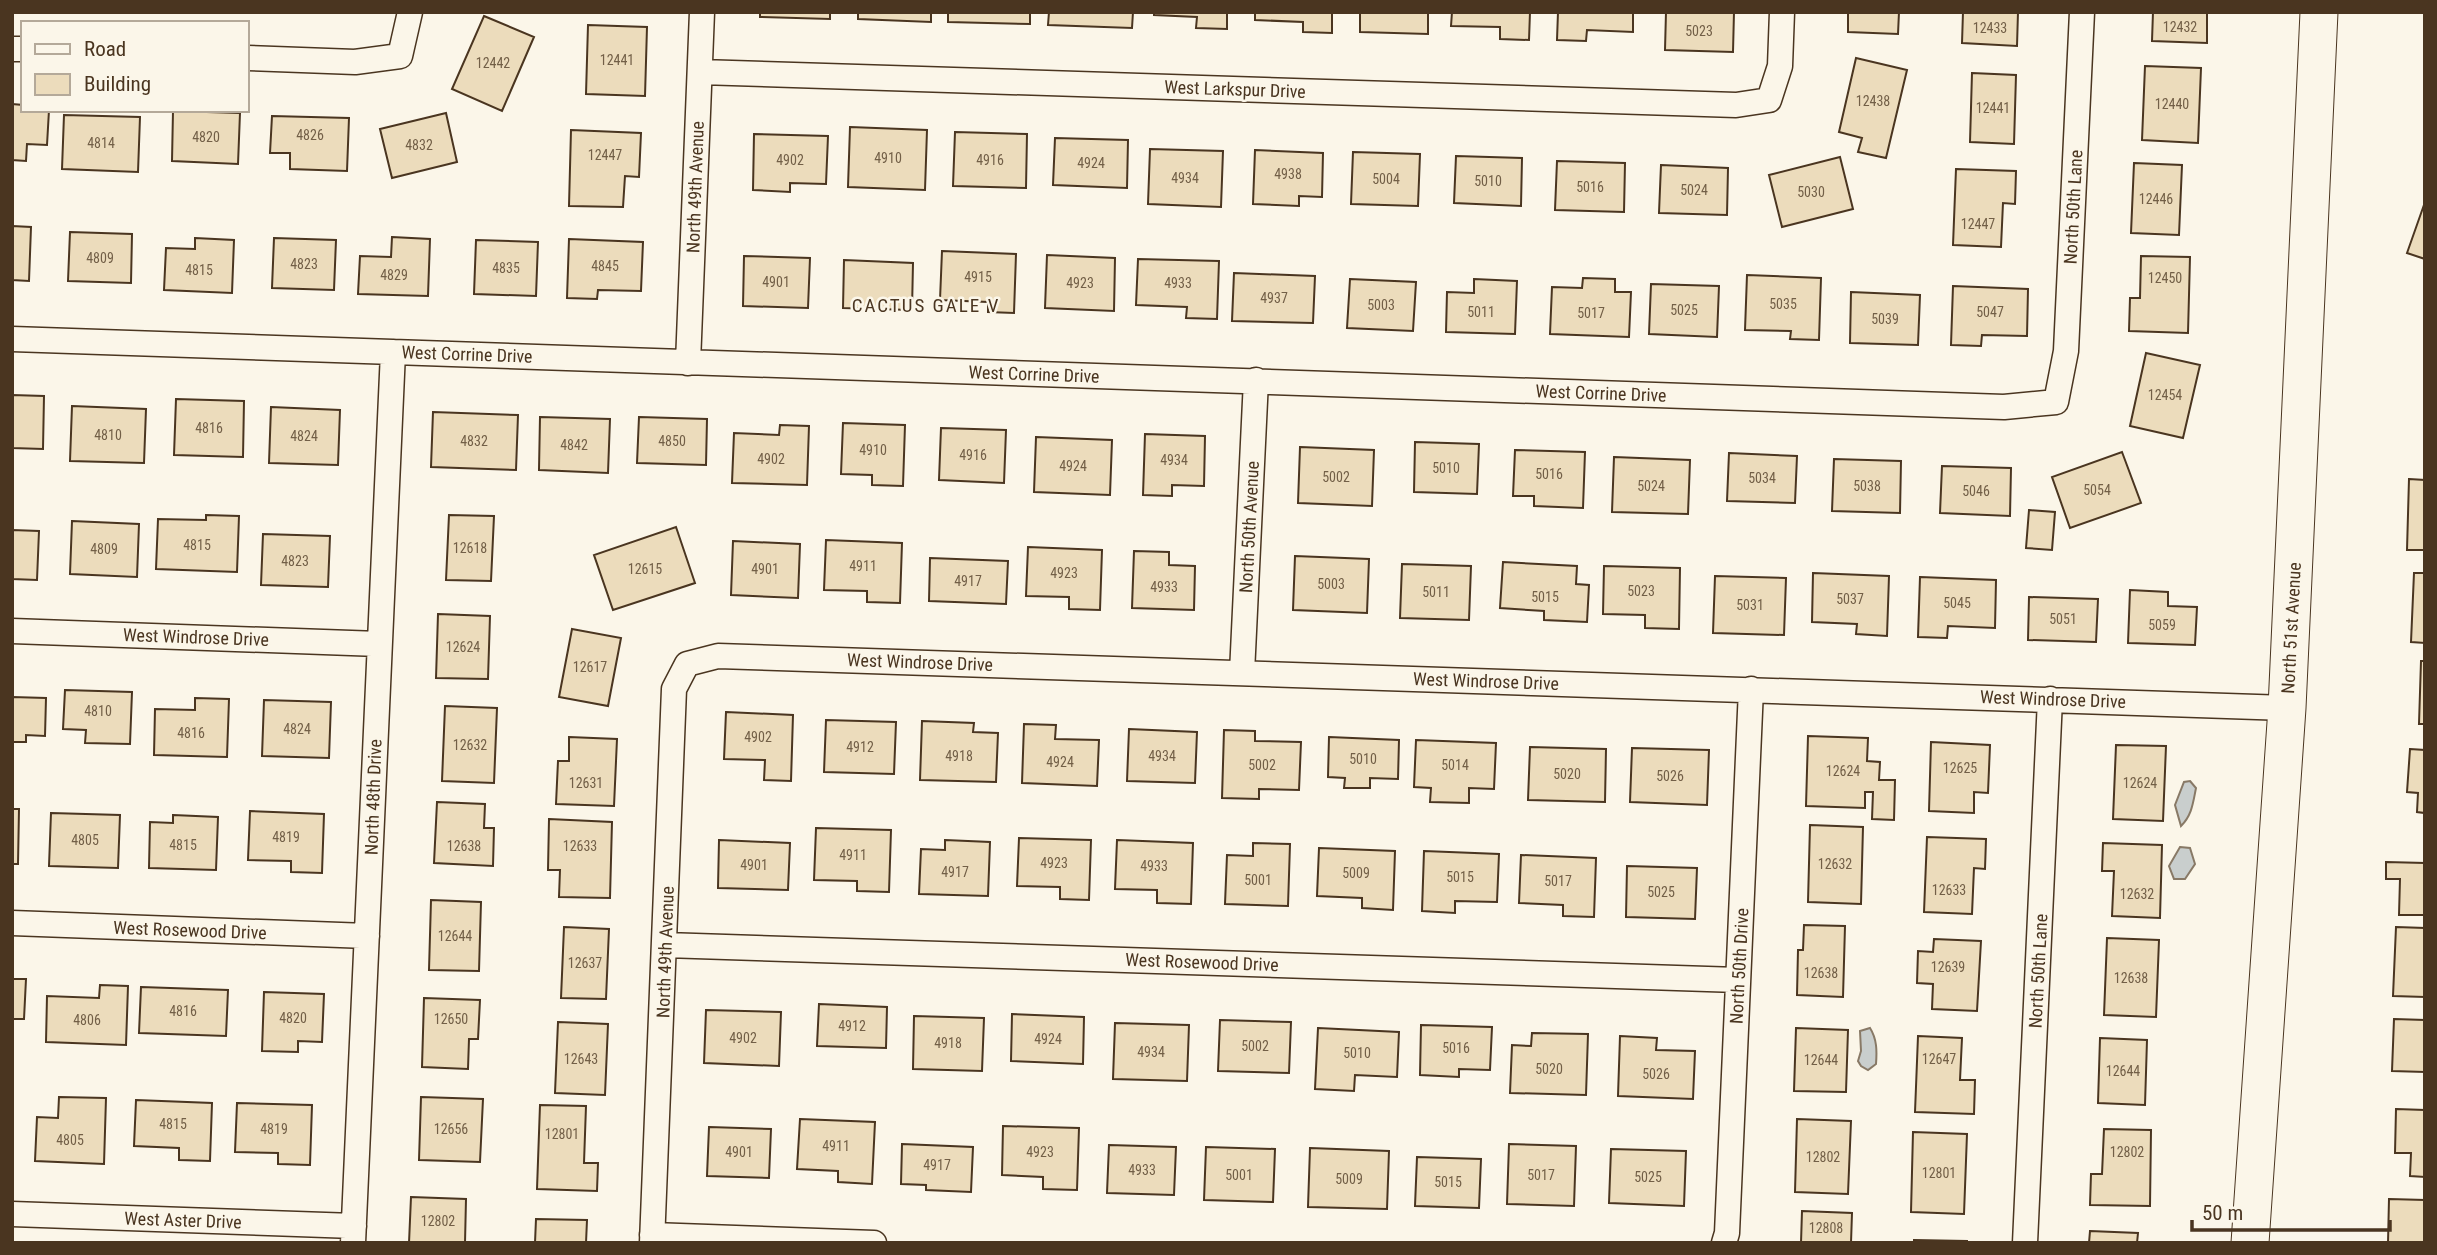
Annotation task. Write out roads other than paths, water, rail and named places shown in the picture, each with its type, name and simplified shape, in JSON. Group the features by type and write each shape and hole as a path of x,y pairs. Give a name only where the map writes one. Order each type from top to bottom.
{"main road":[{"name":"North 51st Avenue","path":"2250,1243 2287,708 2319,12"}],"street":[{"path":"248,58 355,62 400,56 410,12"},
{"name":"North 49th Avenue","path":"688,363 702,12"},
{"name":"West Larkspur Drive","path":"700,72 1722,105 1769,100 1780,66 1782,12"},
{"name":"North 50th Lane","path":"2056,402 2066,351 2082,12"},
{"name":"West Corrine Drive","path":"12,339 2004,407 2056,402"},
{"name":"North 48th Drive","path":"354,1234 393,352"},
{"name":"North 50th Avenue","path":"1242,673 1256,380"},
{"name":"West Windrose Drive","path":"12,631 379,644"},
{"name":"West Windrose Drive","path":"687,664 718,656 2287,708"},
{"name":"North 49th Avenue","path":"652,1239 674,689 687,664"},
{"name":"North 50th Drive","path":"1724,1243 1727,1233 1751,689"},
{"name":"North 50th Lane","path":"2025,1243 2050,699"},
{"name":"West Rosewood Drive","path":"12,923 367,936"},
{"name":"West Rosewood Drive","path":"665,944 1738,980"},
{"name":"West Aster Drive","path":"12,1214 354,1234"},
{"path":"652,1239 874,1243"}],"district":[{"name":"CACTUS GALE V","path":"926,305"}]}
